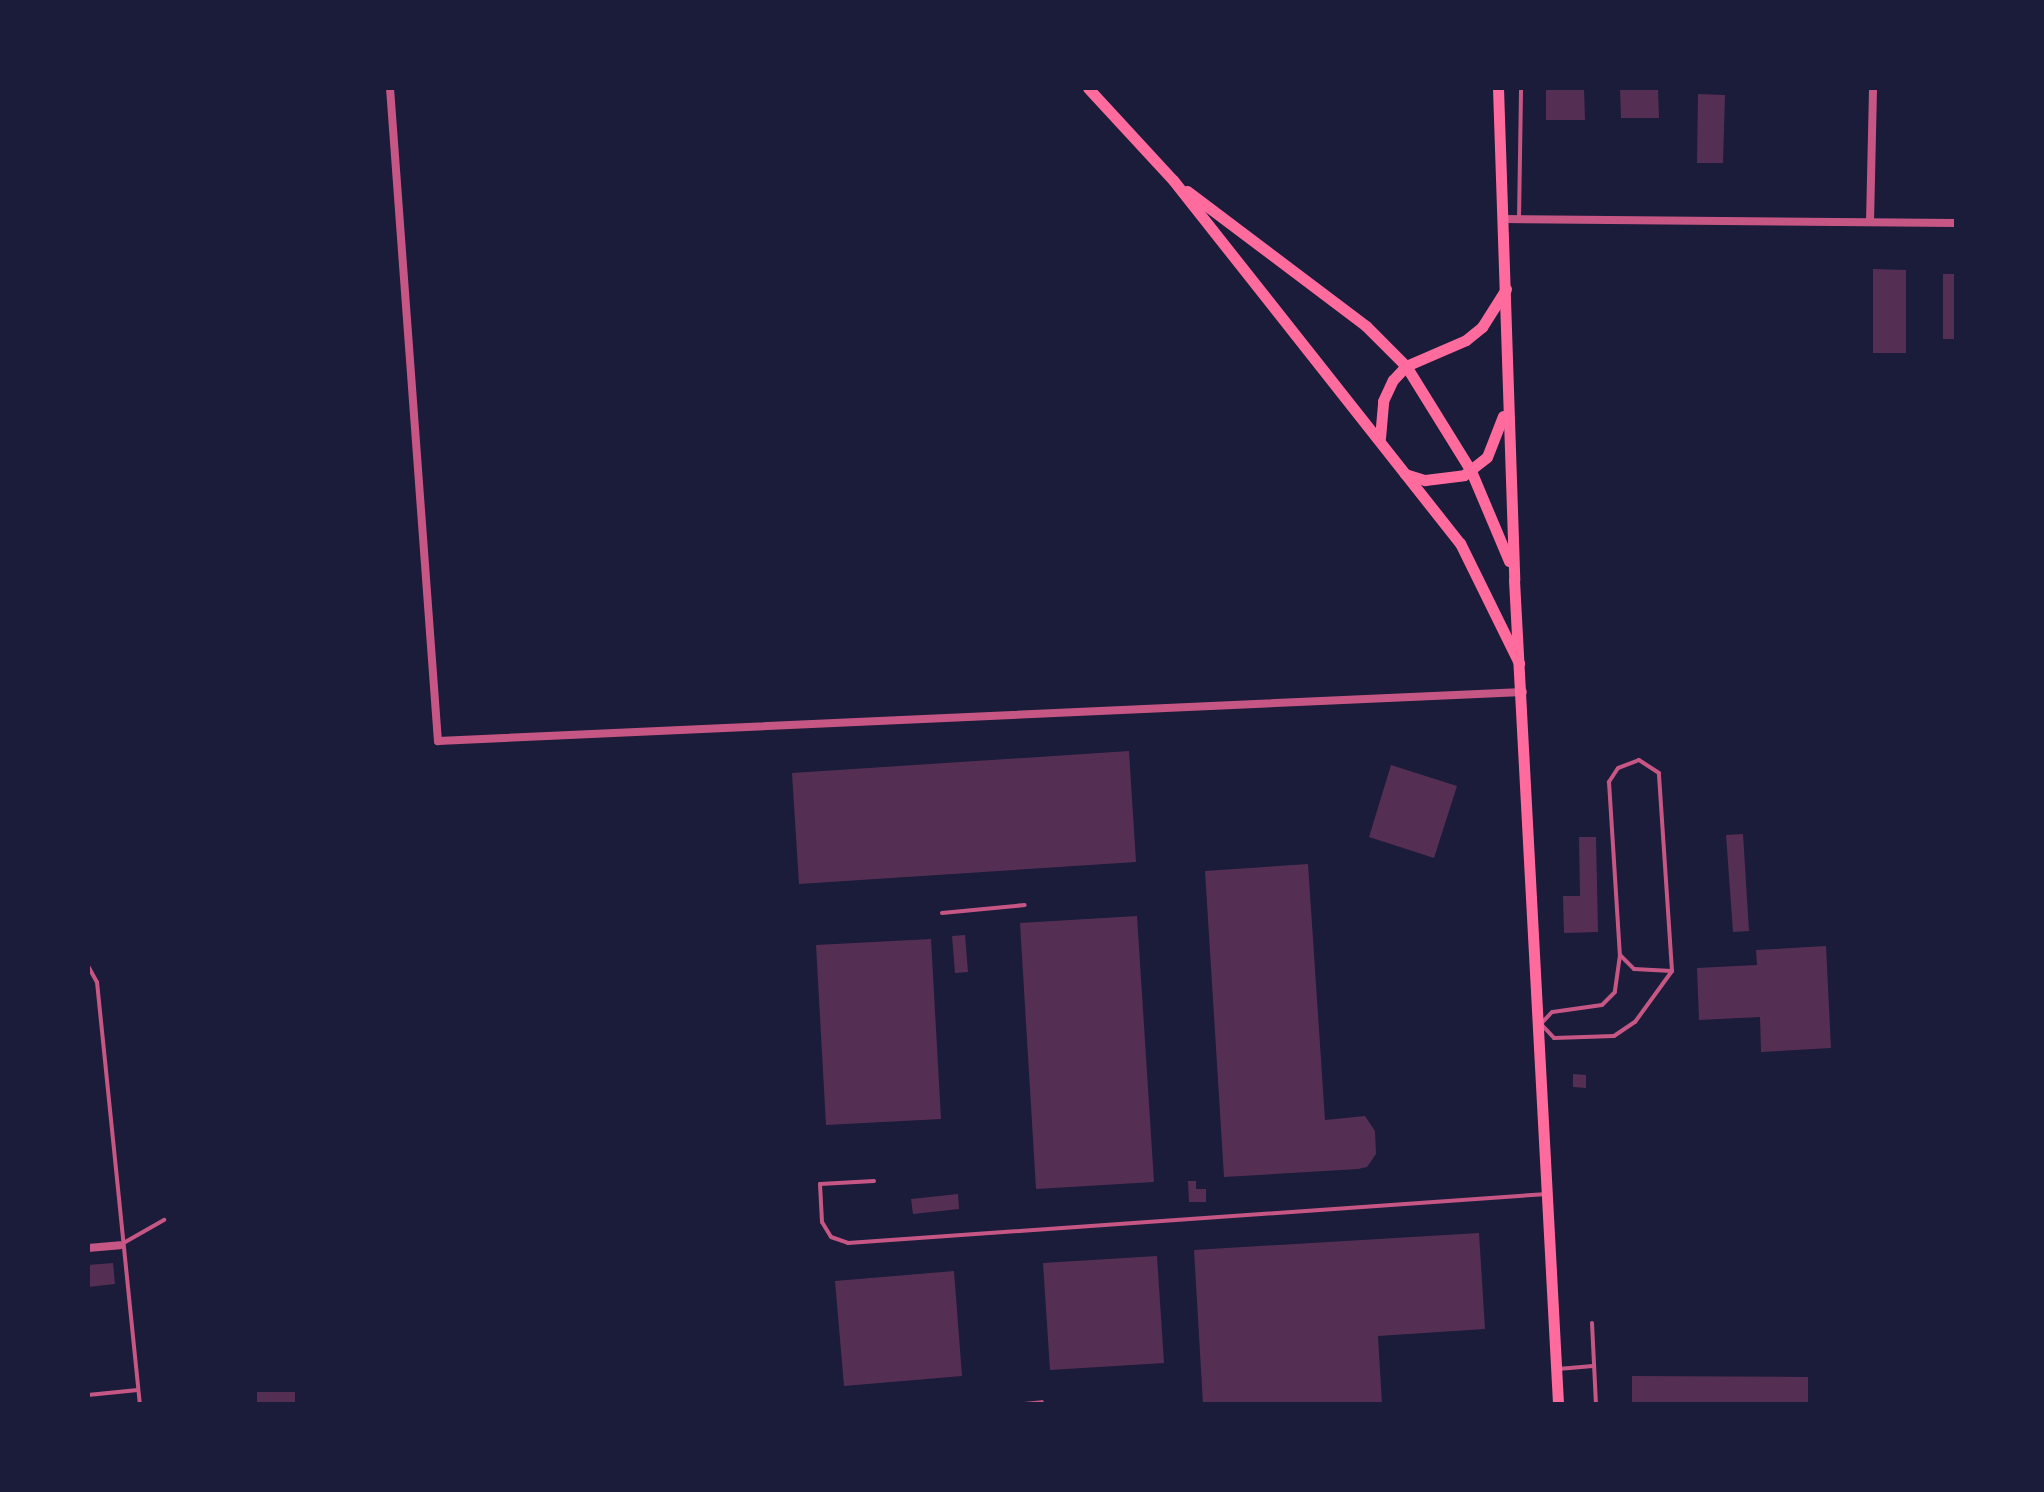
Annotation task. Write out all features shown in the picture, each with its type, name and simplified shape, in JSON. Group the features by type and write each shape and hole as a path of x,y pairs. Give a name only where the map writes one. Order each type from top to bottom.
{"main road":[{"path":"1088,88 1173,180 1381,440 1479,575 1523,671"},
{"path":"1498,88 1514,580 1523,671 1558,1404"},
{"path":"1173,180 1366,326 1406,366 1471,471 1514,580"},
{"path":"1381,440 1383,401 1406,366 1466,340 1482,327 1506,289"},
{"path":"1405,473 1445,481 1471,471 1497,440 1506,401"}],"street":[{"path":"390,88 438,741 1524,692"},
{"path":"1870,222 1873,88"},
{"path":"1502,219 1956,223"},
{"path":"88,1248 120,1245"}],"lane":[{"path":"1519,219 1521,88"},
{"path":"1639,760 1659,773 1672,971 1635,1022 1614,1036 1554,1038 1541,1024 1552,1012 1602,1005 1615,992 1620,955 1609,782 1618,768 1639,760"},
{"path":"942,913 1025,905"},
{"path":"1620,955 1634,969 1672,971"},
{"path":"88,966 97,982 120,1245 140,1404"},
{"path":"874,1181 820,1184 822,1222 831,1237 848,1243 1549,1194"},
{"path":"120,1245 164,1220"},
{"path":"1592,1323 1596,1404"},
{"path":"1556,1369 1594,1366"},
{"path":"88,1395 138,1390"},
{"path":"1024,1404 1042,1402"}],"building":[{"path":"1546,88 1584,88 1585,120 1546,120"},
{"path":"1620,88 1658,88 1659,118 1621,118"},
{"path":"1698,94 1725,95 1723,163 1697,163"},
{"path":"1873,269 1906,270 1906,353 1873,353"},
{"path":"1943,274 1956,274 1956,339 1943,339"},
{"path":"1129,751 1136,862 799,884 792,773"},
{"path":"1391,765 1457,786 1434,858 1369,837"},
{"path":"1743,834 1749,931 1733,932 1726,835"},
{"path":"1579,837 1596,837 1598,932 1564,933 1563,896 1580,896"},
{"path":"1308,864 1325,1120 1365,1116 1375,1131 1376,1154 1367,1167 1358,1169 1224,1177 1205,871"},
{"path":"1137,916 1154,1182 1036,1189 1020,923"},
{"path":"965,935 968,972 955,973 952,936"},
{"path":"931,939 941,1119 826,1125 816,945"},
{"path":"1826,946 1831,1048 1761,1052 1760,1017 1699,1020 1697,968 1757,965 1756,950"},
{"path":"1573,1074 1586,1075 1586,1088 1573,1087"},
{"path":"1188,1181 1196,1181 1196,1189 1206,1189 1206,1202 1189,1202"},
{"path":"958,1194 959,1209 913,1214 911,1199"},
{"path":"1479,1233 1485,1329 1378,1336 1382,1404 1203,1404 1194,1250"},
{"path":"1157,1256 1164,1363 1050,1370 1043,1263"},
{"path":"113,1263 115,1284 88,1287 88,1265"},
{"path":"954,1271 962,1376 844,1386 835,1281"},
{"path":"1632,1376 1808,1377 1808,1404 1632,1404"},
{"path":"257,1392 295,1392 295,1404 257,1404"}]}
